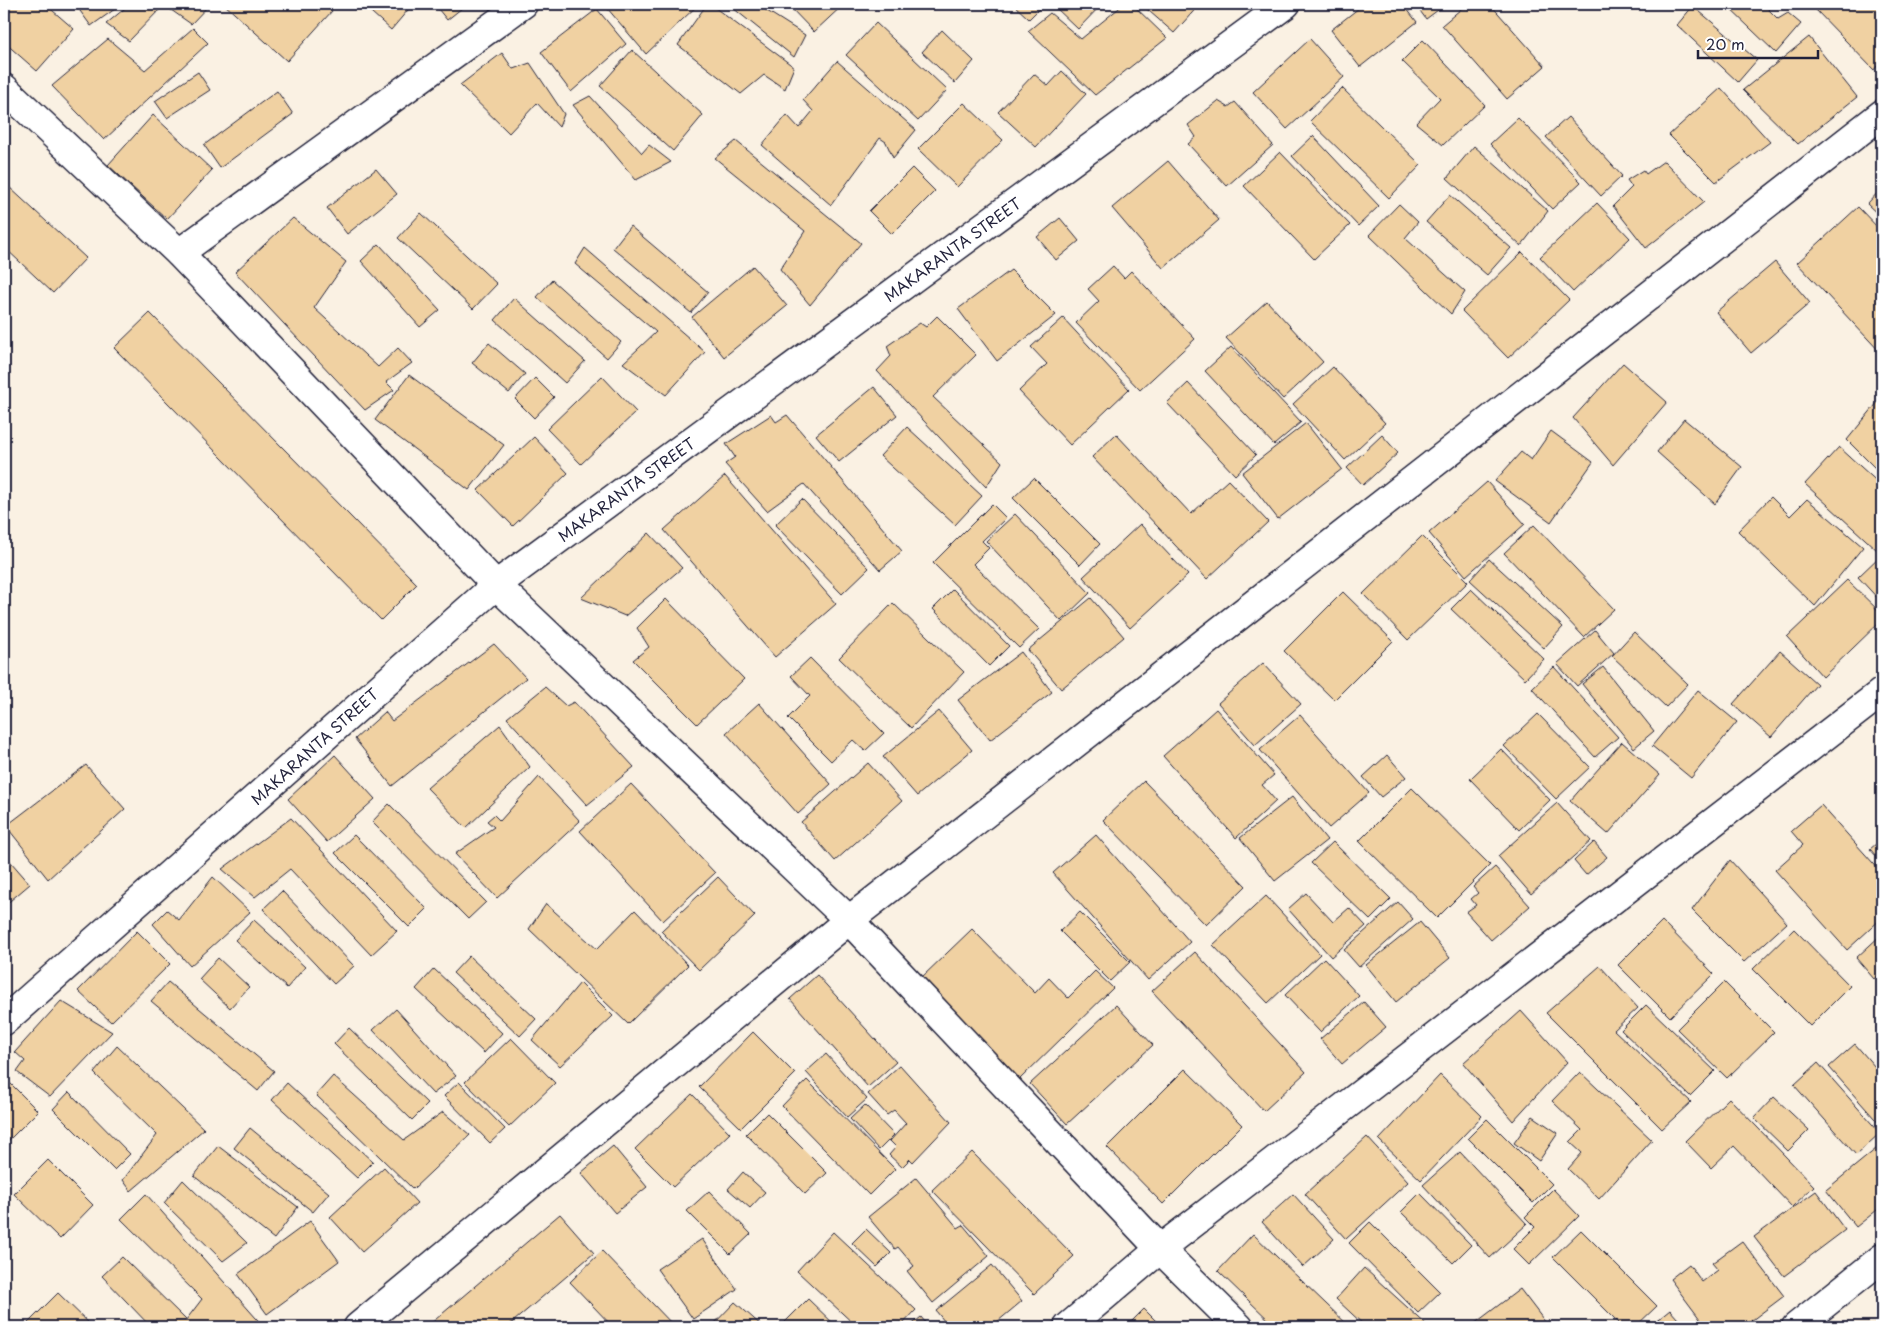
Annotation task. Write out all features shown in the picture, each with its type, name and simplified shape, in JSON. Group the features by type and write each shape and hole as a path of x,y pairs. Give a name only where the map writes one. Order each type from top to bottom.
{"street":[{"path":"178,253 523,4"},
{"name":"MAKARANTA STREET","path":"4,1021 496,585 1286,4"},
{"path":"4,88 178,253 496,585 849,920 1160,1248 1239,1327"},
{"path":"358,1327 849,920 1882,114"},
{"path":"1068,1327 1160,1248 1882,692"},
{"path":"1796,1327 1882,1258"}],"building":[{"path":"4,4 45,4 74,29 37,71 4,42"},
{"path":"75,4 122,4 91,26"},
{"path":"130,4 209,5 191,24 164,5 129,41 106,24"},
{"path":"224,4 324,4 332,11 287,61"},
{"path":"362,4 413,4 391,30"},
{"path":"434,4 467,4 447,20"},
{"path":"612,4 699,4 646,54 607,8"},
{"path":"707,4 710,4 794,67 785,89 764,75 741,94 678,45"},
{"path":"728,4 756,4 805,35 794,57"},
{"path":"787,4 844,4 814,32"},
{"path":"1013,4 1044,4 1029,19"},
{"path":"1057,4 1102,4 1078,29 1054,6"},
{"path":"1124,4 1132,4 1167,38 1095,95 1028,31 1050,13 1081,39"},
{"path":"1141,4 1200,4 1174,33"},
{"path":"1364,4 1403,4 1417,22 1360,67 1331,30"},
{"path":"1415,4 1446,4 1426,19"},
{"path":"1467,4 1490,4 1545,66 1507,99 1442,25"},
{"path":"1725,4 1763,4 1778,19 1788,13 1801,24 1776,53"},
{"path":"1817,4 1882,4 1882,60 1874,70 1814,8"},
{"path":"1693,6 1757,60 1738,82 1677,25"},
{"path":"597,9 626,44 571,92 541,52"},
{"path":"876,23 947,90 918,121 846,55"},
{"path":"193,28 208,43 104,140 52,86 108,39 145,70"},
{"path":"942,30 974,61 955,83 922,52"},
{"path":"1809,37 1857,97 1798,144 1743,90"},
{"path":"1310,39 1344,77 1287,129 1253,92"},
{"path":"1423,40 1485,105 1443,145 1416,123 1440,98 1402,61"},
{"path":"632,50 703,115 673,151 600,86"},
{"path":"502,53 513,69 530,63 564,114 559,127 537,103 509,133 460,85"},
{"path":"837,61 916,130 893,158 886,142 880,138 831,205 762,145 787,115 799,128 813,111 803,100"},
{"path":"1062,71 1086,94 1036,147 998,112 1034,74 1048,86"},
{"path":"198,72 210,90 167,118 155,101"},
{"path":"1342,88 1421,165 1389,198 1310,121"},
{"path":"1721,88 1770,142 1716,182 1669,135"},
{"path":"277,91 293,114 220,168 204,145"},
{"path":"590,96 642,153 649,145 671,162 636,180 573,105"},
{"path":"1218,101 1228,107 1235,102 1273,145 1227,186 1188,144 1196,137 1188,125"},
{"path":"964,103 1003,140 957,187 918,149"},
{"path":"153,115 212,170 167,219 108,165"},
{"path":"1568,117 1622,176 1601,196 1546,137"},
{"path":"1518,118 1581,182 1552,209 1490,144"},
{"path":"1313,136 1379,206 1358,226 1292,156"},
{"path":"736,141 861,243 810,305 780,269 805,231 715,158"},
{"path":"1474,146 1548,211 1521,246 1447,178"},
{"path":"1280,152 1350,225 1314,259 1244,186"},
{"path":"1168,161 1219,220 1163,268 1112,208"},
{"path":"1664,161 1704,202 1646,248 1613,206 1632,187 1627,180 1643,170 1646,174"},
{"path":"912,168 935,191 892,234 869,211"},
{"path":"376,169 397,194 347,234 327,208"},
{"path":"8,186 86,258 53,293 4,247 4,190"},
{"path":"1882,188 1882,218 1867,204"},
{"path":"1450,195 1511,248 1487,275 1426,222"},
{"path":"1597,203 1630,238 1573,292 1540,257"},
{"path":"1399,204 1418,222 1405,238 1465,292 1451,314 1369,235"},
{"path":"1858,207 1882,232 1882,354 1797,263"},
{"path":"421,213 497,284 473,309 398,238"},
{"path":"293,218 346,262 314,308 378,367 398,348 412,363 386,382 394,390 365,410 235,272"},
{"path":"1060,218 1079,241 1056,260 1037,237"},
{"path":"630,226 708,292 691,313 613,248"},
{"path":"379,244 440,310 420,327 361,261"},
{"path":"585,248 705,352 666,395 623,363 656,332 575,264"},
{"path":"1522,252 1569,300 1508,358 1462,311"},
{"path":"1775,262 1810,303 1751,353 1716,312"},
{"path":"753,266 787,306 724,357 692,317"},
{"path":"1113,266 1124,278 1131,271 1195,339 1140,390 1076,323 1099,301 1088,289"},
{"path":"1011,270 1056,315 997,361 958,309"},
{"path":"552,280 621,342 607,358 537,297"},
{"path":"514,298 585,361 565,383 495,320"},
{"path":"1267,301 1323,362 1283,399 1226,338"},
{"path":"150,313 417,584 381,620 114,348"},
{"path":"937,316 976,355 933,397 1002,462 986,487 877,371 891,356 887,346 920,323 926,327"},
{"path":"1063,318 1129,389 1070,445 1019,391 1047,364 1031,347"},
{"path":"489,343 525,374 509,393 472,363"},
{"path":"1231,347 1301,422 1274,445 1205,371"},
{"path":"1623,363 1667,402 1613,465 1573,418"},
{"path":"1333,367 1385,423 1345,460 1293,404"},
{"path":"409,375 504,445 469,490 375,420"},
{"path":"602,376 636,412 581,464 547,429"},
{"path":"535,378 554,397 534,418 515,399"},
{"path":"1188,383 1256,455 1235,475 1167,403"},
{"path":"874,387 897,415 839,462 816,435"},
{"path":"1878,402 1882,406 1882,475 1847,440"},
{"path":"771,415 776,422 787,415 902,551 880,570 804,484 767,511 725,464 735,457 726,444"},
{"path":"1684,419 1742,467 1715,504 1657,452"},
{"path":"1306,423 1342,469 1278,519 1242,473"},
{"path":"907,427 982,496 955,525 880,456"},
{"path":"1551,431 1593,462 1551,522 1495,481 1521,452 1531,460"},
{"path":"1116,434 1191,514 1228,480 1268,522 1207,579 1092,457"},
{"path":"1382,435 1398,453 1363,485 1347,468"},
{"path":"534,437 568,473 513,526 478,490"},
{"path":"1839,447 1882,486 1882,544 1877,550 1805,484"},
{"path":"725,476 836,604 775,657 664,530"},
{"path":"1034,478 1100,544 1080,565 1013,498"},
{"path":"1487,482 1525,524 1466,576 1429,533"},
{"path":"1771,497 1790,516 1807,499 1863,547 1815,606 1738,531"},
{"path":"802,499 869,568 842,594 775,525"},
{"path":"992,504 1006,518 982,541 989,548 973,564 1039,629 1019,648 933,563"},
{"path":"1015,514 1090,593 1061,621 986,541"},
{"path":"1140,524 1188,575 1130,628 1083,577"},
{"path":"1534,525 1614,609 1584,637 1504,553"},
{"path":"649,533 682,568 625,616 581,598"},
{"path":"1422,536 1468,582 1408,640 1363,594"},
{"path":"1882,554 1882,603 1858,577"},
{"path":"1489,559 1563,627 1544,648 1470,580"},
{"path":"1847,580 1882,614 1882,620 1823,677 1787,637"},
{"path":"953,589 1009,646 989,666 933,609"},
{"path":"1471,589 1544,659 1525,679 1451,609"},
{"path":"1343,592 1393,641 1334,700 1284,651"},
{"path":"1091,598 1124,637 1061,689 1028,650"},
{"path":"666,599 744,679 697,724 633,660 649,647 637,628"},
{"path":"893,603 964,672 911,728 839,658"},
{"path":"1595,630 1614,653 1577,686 1557,664"},
{"path":"1634,632 1688,684 1666,707 1612,656"},
{"path":"494,644 526,678 392,786 355,739 385,712 392,721"},
{"path":"1780,651 1817,684 1771,737 1733,704"},
{"path":"1021,652 1052,692 990,740 958,700"},
{"path":"810,658 884,733 865,751 853,740 831,761 788,718 810,696 791,676"},
{"path":"1263,663 1301,704 1255,745 1218,703"},
{"path":"1554,667 1618,737 1595,757 1532,688"},
{"path":"1603,667 1654,731 1634,748 1582,684"},
{"path":"545,687 566,706 574,702 634,767 587,805 507,718"},
{"path":"1698,690 1737,722 1691,778 1652,746"},
{"path":"759,703 831,784 798,814 726,733"},
{"path":"1216,709 1274,775 1262,785 1276,801 1236,838 1163,756"},
{"path":"939,711 972,750 917,796 883,757"},
{"path":"1538,714 1590,767 1556,799 1504,746"},
{"path":"1300,715 1369,793 1329,828 1260,750"},
{"path":"500,725 530,767 466,828 427,788"},
{"path":"1622,742 1660,775 1608,834 1570,801"},
{"path":"1501,749 1550,800 1519,830 1470,779"},
{"path":"335,755 375,799 327,842 288,799"},
{"path":"1387,755 1406,777 1381,797 1363,777"},
{"path":"868,763 902,801 835,861 801,822"},
{"path":"86,765 125,809 48,879 6,826"},
{"path":"539,777 580,821 497,898 455,854 494,827 487,821 494,815 500,821"},
{"path":"1144,781 1246,886 1206,925 1103,820"},
{"path":"631,784 715,873 663,921 580,831"},
{"path":"1412,788 1490,865 1437,918 1359,841"},
{"path":"1292,797 1327,840 1275,881 1240,838"},
{"path":"1557,803 1591,841 1531,894 1498,856"},
{"path":"389,804 486,902 468,919 372,822"},
{"path":"1821,805 1882,873 1882,918 1847,950 1775,870 1803,845 1791,831"},
{"path":"291,818 397,931 371,955 290,869 255,897 222,869"},
{"path":"354,835 427,909 409,927 335,853"},
{"path":"1096,835 1190,942 1148,980 1053,873"},
{"path":"1882,839 1882,863 1870,849"},
{"path":"1333,842 1391,899 1370,920 1311,863"},
{"path":"1594,842 1607,857 1586,875 1574,861"},
{"path":"4,854 30,884 4,906"},
{"path":"1730,860 1787,923 1744,962 1692,910"},
{"path":"1495,867 1530,906 1491,940 1466,912 1476,905 1471,899 1478,893 1473,887"},
{"path":"213,877 250,912 190,966 153,924 167,910 179,920"},
{"path":"718,877 755,916 699,970 661,931"},
{"path":"282,891 354,966 334,984 263,909"},
{"path":"1306,893 1333,922 1349,908 1366,926 1331,957 1288,909"},
{"path":"1266,896 1320,954 1268,1003 1213,945"},
{"path":"1398,902 1413,919 1359,967 1344,950"},
{"path":"546,904 597,949 635,910 688,965 628,1024 529,929"},
{"path":"1080,912 1130,962 1110,981 1060,931"},
{"path":"254,920 305,967 287,988 235,940"},
{"path":"1662,921 1714,974 1670,1017 1618,965"},
{"path":"1420,922 1450,958 1396,1002 1366,965"},
{"path":"972,929 1035,993 1049,978 1068,998 1095,971 1113,988 1020,1079 921,978"},
{"path":"1794,929 1850,986 1810,1026 1753,969"},
{"path":"137,931 170,964 111,1022 78,991"},
{"path":"1882,934 1882,972 1874,979 1856,958"},
{"path":"1195,952 1306,1072 1264,1111 1152,991"},
{"path":"469,956 536,1019 520,1036 453,973"},
{"path":"218,958 249,987 230,1008 199,979"},
{"path":"1324,958 1359,996 1320,1032 1285,995"},
{"path":"1600,966 1638,1008 1614,1030 1691,1102 1662,1129 1546,1013"},
{"path":"434,969 502,1033 484,1053 416,989"},
{"path":"817,975 896,1062 868,1087 790,999"},
{"path":"168,982 274,1071 258,1091 151,1001"},
{"path":"1724,982 1774,1032 1727,1078 1677,1029"},
{"path":"580,983 613,1016 560,1066 532,1040"},
{"path":"61,1001 112,1032 50,1097 17,1072 25,1061 15,1052"},
{"path":"1364,1002 1386,1027 1342,1064 1320,1039"},
{"path":"1116,1005 1153,1045 1067,1124 1030,1084"},
{"path":"1646,1005 1715,1071 1690,1096 1621,1030"},
{"path":"396,1009 456,1076 433,1094 373,1030"},
{"path":"1521,1011 1567,1062 1513,1121 1463,1063"},
{"path":"1882,1022 1882,1034 1876,1028"},
{"path":"349,1028 428,1104 412,1120 334,1044"},
{"path":"753,1032 795,1074 741,1128 699,1087"},
{"path":"511,1038 555,1083 509,1127 465,1082"},
{"path":"1855,1044 1882,1075 1882,1127 1829,1067"},
{"path":"117,1046 204,1129 131,1191 123,1180 157,1135 94,1073"},
{"path":"826,1054 867,1099 847,1117 806,1072"},
{"path":"1818,1063 1880,1133 1856,1155 1794,1085"},
{"path":"900,1065 951,1122 913,1162 910,1159 902,1167 889,1155 896,1147 890,1141 906,1123 894,1110 887,1115 868,1094"},
{"path":"1185,1069 1242,1125 1163,1204 1107,1147"},
{"path":"1580,1072 1652,1140 1599,1199 1568,1169 1582,1153 1570,1142 1582,1130 1552,1101"},
{"path":"1440,1075 1482,1116 1421,1180 1379,1140"},
{"path":"333,1076 404,1140 443,1112 470,1135 413,1189 316,1095"},
{"path":"6,1079 38,1111 4,1145 4,1082"},
{"path":"807,1080 895,1169 869,1195 782,1106"},
{"path":"459,1082 505,1129 490,1143 444,1096"},
{"path":"287,1083 373,1162 357,1178 272,1100"},
{"path":"69,1092 130,1154 114,1170 53,1109"},
{"path":"692,1094 730,1133 673,1187 635,1149"},
{"path":"1774,1097 1809,1130 1788,1151 1754,1118"},
{"path":"1729,1098 1814,1186 1792,1207 1734,1146 1711,1168 1685,1141"},
{"path":"865,1105 894,1135 879,1150 850,1119"},
{"path":"767,1113 827,1173 805,1194 746,1134"},
{"path":"1533,1116 1558,1133 1539,1161 1514,1143"},
{"path":"1487,1119 1552,1184 1533,1203 1468,1138"},
{"path":"250,1128 329,1193 313,1212 234,1148"},
{"path":"1367,1137 1408,1182 1346,1239 1305,1194"},
{"path":"1882,1144 1882,1206 1856,1227 1826,1190"},
{"path":"218,1146 298,1207 274,1239 194,1176"},
{"path":"613,1146 647,1187 615,1213 581,1173"},
{"path":"972,1152 1074,1256 1034,1294 932,1190"},
{"path":"1460,1152 1527,1224 1490,1258 1423,1185"},
{"path":"48,1160 93,1205 60,1239 14,1194"},
{"path":"384,1167 417,1203 362,1252 330,1217"},
{"path":"743,1172 765,1192 750,1208 728,1189"},
{"path":"916,1178 958,1228 963,1225 989,1256 933,1303 907,1271 914,1266 898,1247 895,1249 868,1217"},
{"path":"183,1180 247,1243 223,1261 164,1203"},
{"path":"1553,1189 1579,1216 1529,1265 1513,1249 1535,1227 1525,1217"},
{"path":"709,1191 751,1234 730,1254 687,1211"},
{"path":"1816,1191 1845,1230 1784,1276 1754,1237"},
{"path":"1420,1193 1471,1245 1453,1263 1401,1212"},
{"path":"146,1194 264,1327 151,1327 102,1276 122,1257 186,1320 202,1299 121,1219"},
{"path":"1293,1194 1334,1239 1303,1267 1262,1222"},
{"path":"560,1214 594,1253 507,1327 431,1327 429,1325"},
{"path":"310,1221 339,1261 267,1314 238,1274"},
{"path":"1370,1222 1440,1292 1418,1313 1349,1243"},
{"path":"866,1229 891,1253 877,1267 852,1243"},
{"path":"1581,1230 1657,1306 1635,1327 1623,1327 1553,1257"},
{"path":"833,1232 916,1310 900,1327 857,1327 797,1271"},
{"path":"1253,1234 1350,1327 1276,1327 1218,1271"},
{"path":"702,1239 737,1289 693,1319 657,1269"},
{"path":"1742,1241 1784,1296 1743,1327 1706,1327 1670,1279 1689,1264 1702,1282 1718,1270 1712,1263"},
{"path":"602,1251 675,1327 613,1327 570,1282"},
{"path":"992,1265 1022,1301 991,1327 949,1327 936,1311"},
{"path":"1364,1268 1429,1327 1366,1327 1336,1299"},
{"path":"1520,1289 1549,1327 1470,1327"},
{"path":"58,1293 93,1327 24,1327"},
{"path":"808,1299 837,1327 787,1327 783,1324"},
{"path":"735,1302 763,1327 711,1327"},
{"path":"1144,1309 1162,1327 1126,1327"},
{"path":"1670,1310 1685,1327 1649,1327"},
{"path":"921,1317 929,1327 909,1327"}]}
